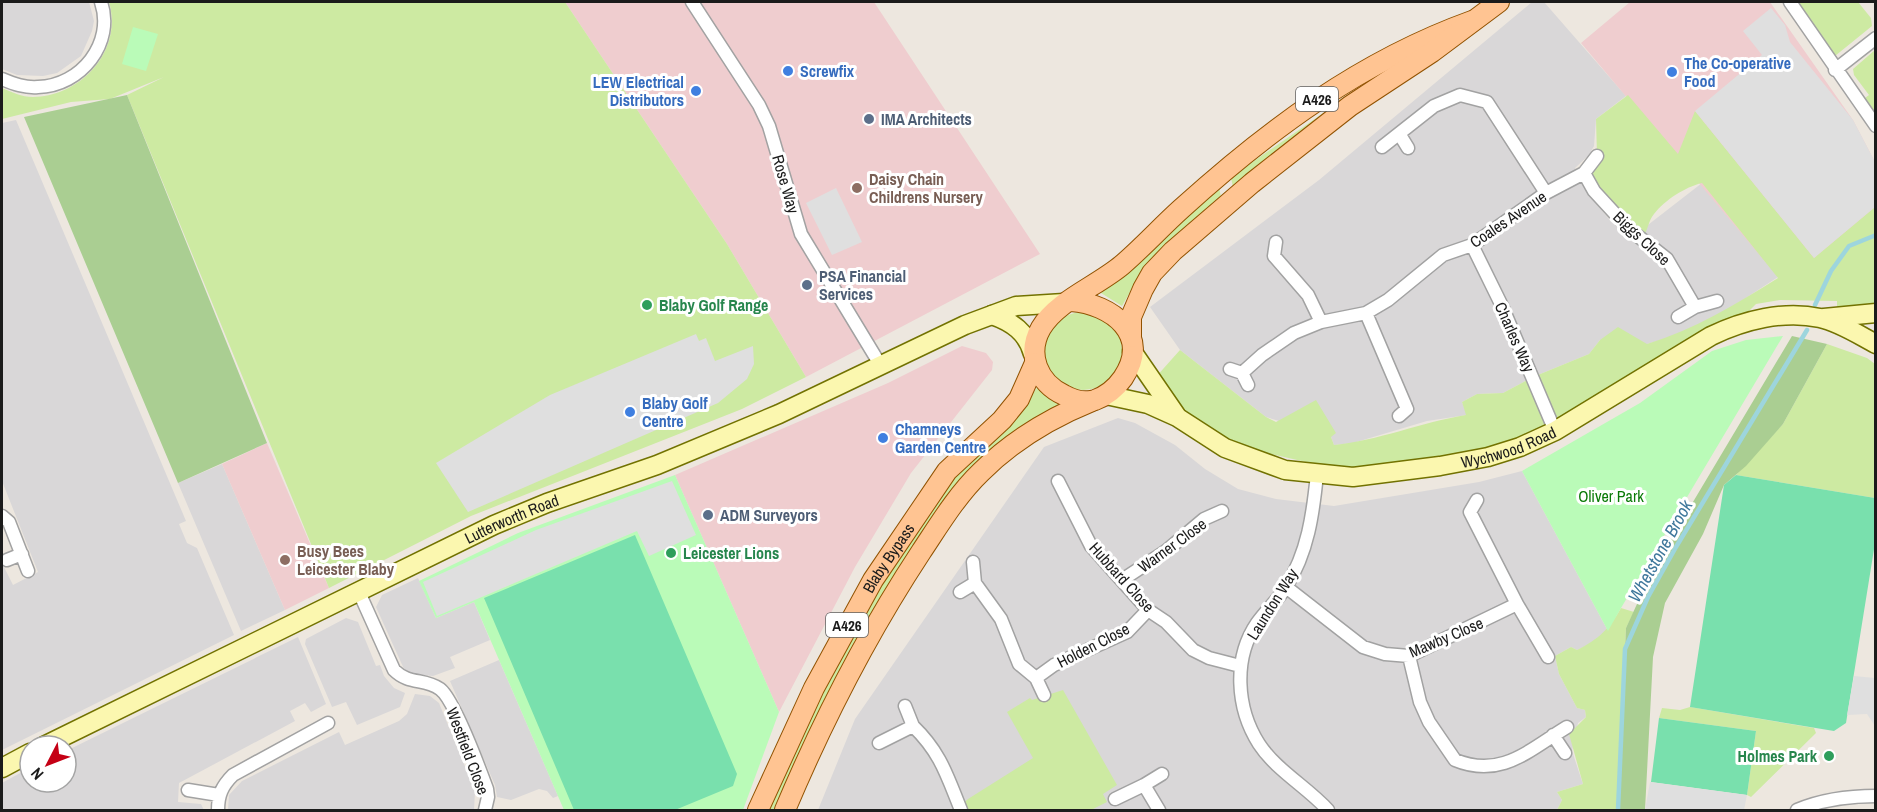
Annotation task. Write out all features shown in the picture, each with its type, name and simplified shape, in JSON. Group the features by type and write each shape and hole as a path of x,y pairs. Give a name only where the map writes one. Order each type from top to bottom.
{"main road":[{"name":"A426","path":"1131,344 1131,317 1143,289 1152,273 1173,250 1350,106 1432,52 1499,2"},
{"name":"A426","path":"1068,302 1124,263 1182,208 1301,109 1428,37 1472,21"},
{"path":"1068,302 1094,304 1117,316 1131,344 1128,370 1099,398 1078,400 1057,392 1041,376 1034,358 1040,330 1068,302"},
{"name":"Blaby Bypass","path":"758,810 813,688 873,580 947,471 1002,420 1019,399 1034,358"},
{"name":"Blaby Bypass","path":"785,810 817,738 860,652 902,580 946,514 980,472 1014,443 1048,421 1099,398"}],"street":[{"path":"2,79 24,87 52,86 80,72 91,62 101,41 105,16 101,2"},
{"name":"Rose Way","path":"692,2 759,105 769,126 801,234 880,366"},
{"path":"1790,2 1875,126"},
{"path":"1835,70 1875,38"},
{"path":"1382,147 1434,106 1460,95 1487,102 1546,193"},
{"path":"1400,135 1408,147"},
{"name":"Coales Avenue","path":"1242,373 1262,355 1294,333 1321,322 1365,313 1388,300 1443,255 1472,245 1546,193 1584,173 1597,156"},
{"name":"Biggs Close","path":"1584,173 1594,191 1629,229 1667,260 1695,307"},
{"path":"1276,242 1274,256 1308,295 1321,322"},
{"name":"Charles Way","path":"1472,245 1502,306 1555,431"},
{"path":"1678,317 1695,307 1717,301"},
{"name":"Lutterworth Road","path":"68,734 494,525 657,465 779,414 965,325 1016,306 1068,302"},
{"path":"1365,313 1408,412"},
{"name":"Wychwood Road","path":"1099,398 1148,404 1177,417 1225,448 1285,470 1353,477 1440,466 1493,456 1520,447 1555,431 1711,336 1736,324 1782,315 1822,319 1875,313"},
{"path":"992,315 1018,328 1034,358"},
{"name":"Wychwood Road","path":"1822,319 1875,344"},
{"name":"Wychwood Road","path":"1131,344 1177,417"},
{"path":"1230,369 1242,373 1248,385"},
{"name":"Laundon Way","path":"1317,474 1313,521 1306,544 1286,587 1256,624 1247,642 1240,666 1245,715 1260,745 1328,810"},
{"name":"Hubbard Close","path":"1058,481 1091,546 1148,610 1166,622 1193,650 1209,658 1240,666"},
{"path":"1477,500 1465,510 1548,657"},
{"name":"Warner Close","path":"1122,580 1166,551 1204,519 1222,511"},
{"path":"2,516 9,522 28,571"},
{"path":"8,560 22,554"},
{"path":"973,562 975,583 1001,619 1019,664 1036,678 1044,694"},
{"path":"960,592 975,583"},
{"name":"Mawby Close","path":"1286,587 1363,647 1385,654 1409,656 1517,604"},
{"name":"Westfield Close","path":"358,590 394,670 403,679 439,689 450,702 487,789 485,810"},
{"name":"Holden Close","path":"1036,678 1054,665 1127,632 1148,610"},
{"path":"1409,656 1420,702 1429,722 1455,760 1485,768 1500,765 1567,727"},
{"path":"905,706 914,726 932,744 947,770 961,810"},
{"path":"218,810 219,795 233,775 328,723"},
{"path":"879,743 914,726"},
{"path":"1553,735 1565,753"},
{"path":"2,768 18,759"},
{"path":"1115,799 1162,774"},
{"path":"1144,785 1159,810"},
{"path":"188,790 219,795"},
{"path":"1797,810 1839,798 1875,796"}],"shaded area":[{"path":"2,2 89,2 94,21 81,56 57,73 43,76 17,75 2,69"},
{"path":"565,2 874,2 1040,254 806,377 727,244"},
{"path":"1532,2 1544,2 1626,96 1596,119 1594,146 1589,155 1575,168 1589,195 1609,219 1633,242 1644,228 1702,183 1778,277 1732,307 1679,335 1647,344 1600,340 1589,354 1533,377 1503,393 1477,394 1462,402 1467,415 1427,421 1353,443 1334,445 1331,437 1266,417 1180,350 1150,307 1319,180"},
{"path":"1630,2 1770,2 1853,120 1875,162 1875,215 1823,261 1778,277 1581,43"},
{"path":"1771,8 1785,25 1790,42 1853,120 1875,162 1875,207 1814,258 1695,111 1762,55 1743,31"},
{"path":"16,120 186,521 179,524 187,543 197,548 234,635 34,734 18,734 18,742 2,750 2,563 13,585 38,572 2,481 2,123"},
{"path":"836,188 862,242 832,255 806,203"},
{"path":"696,334 699,341 706,338 715,361 753,346 754,364 747,379 718,403 468,512 436,463 550,395"},
{"path":"962,346 986,353 993,362 992,370 911,473 855,567 779,712 675,475 888,383"},
{"path":"1118,418 1135,423 1175,445 1205,469 1238,489 1276,499 1334,506 1479,482 1522,471 1608,631 1597,641 1577,650 1571,647 1555,656 1559,674 1577,708 1585,710 1586,717 1578,723 1572,751 1583,784 1557,792 1562,800 1557,810 818,810 855,719 1044,447"},
{"path":"267,443 329,588 285,610 222,464"},
{"path":"222,464 285,610 241,631 178,483"},
{"path":"672,481 696,535 649,556 637,531 437,616 423,582 536,530"},
{"path":"418,578 436,618 474,602 490,640 450,657 455,668 433,676 412,674 404,669 376,607 382,595"},
{"path":"346,618 358,622 376,666 380,665 384,676 394,688 405,693 400,707 357,725 346,702 332,707 305,644 306,639"},
{"path":"298,637 326,704 311,712 305,703 290,711 295,721 179,783 178,802 201,804 204,810 2,810 2,783 18,774 18,794 78,794 78,745"},
{"path":"499,660 558,796 553,798 547,791 539,789 511,800 497,797 495,785 450,681"},
{"path":"1854,676 1875,678 1875,726 1867,714 1847,715"},
{"path":"415,694 430,696 439,703 475,791 474,810 228,810 229,795 242,781 339,732 345,745 399,721 407,714"},
{"path":"1650,782 1747,795 1744,810 1645,810"}],"green space":[{"name":"Blaby Golf Centre","path":"109,2 565,2 727,244 806,377 742,409 471,516 329,588 127,95 164,77 110,99 71,102 2,119 2,88 29,97 51,95 68,88 95,67 110,37 112,20"},
{"path":"1796,2 1858,2 1871,18 1872,26 1835,56"},
{"path":"133,27 158,34 146,71 122,64"},
{"path":"1875,50 1875,113 1865,98 1869,95 1854,75 1853,69"},
{"path":"127,95 267,443 178,483 24,117"},
{"path":"1628,95 1678,154 1695,111 1814,258 1875,207 1875,305 1837,309 1837,301 1780,300 1756,304 1736,324 1520,447 1353,477 1319,465 1258,451 1177,417 1155,378 1180,350 1266,417 1276,422 1316,400 1336,433 1331,437 1334,445 1367,440 1466,415 1462,402 1477,394 1503,393 1533,377 1589,354 1600,340 1618,327 1647,344 1665,338 1714,316 1778,278 1702,183 1682,191 1664,204 1652,217 1642,239 1584,173 1597,156 1596,119"},
{"path":"1345,98 1233,188 1231,177"},
{"path":"1219,187 1221,197 1142,271 1122,306 1101,293"},
{"path":"1075,312 1091,312 1105,318 1116,329 1122,343 1122,359 1116,373 1105,384 1091,390 1075,390 1061,384 1050,373 1044,359 1044,343 1050,329 1061,318"},
{"name":"Oliver Park","path":"1783,336 1608,631 1522,471 1640,403 1712,351 1746,340"},
{"path":"1792,336 1827,344 1783,424 1746,466 1724,485 1703,534 1665,603 1653,657 1645,810 1618,810 1626,628 1653,569"},
{"path":"1827,344 1867,358 1875,364 1875,498 1736,475 1783,424"},
{"path":"1038,386 1061,407 905,559 850,649 805,739 775,810 767,810 850,640 923,519 971,455 1018,411"},
{"name":"Leicester Lions","path":"675,475 779,712 743,810 564,810 474,602 436,618 419,581 518,533"},
{"path":"1736,475 1875,498 1875,543 1846,723 1834,731 1690,707 1724,485"},
{"path":"635,535 737,774 733,786 675,810 574,810 484,598"},
{"path":"1621,608 1634,612 1626,628 1618,810 1557,810 1562,800 1557,792 1583,784 1569,734 1586,717 1585,710 1577,708 1559,674 1555,656 1571,647 1577,650 1591,642 1608,628"},
{"path":"1063,690 1117,785 1103,794 1107,802 1091,810 961,810 960,806 968,799 1033,758 1007,712 1030,698 1032,700"},
{"path":"1690,707 1814,728 1816,733 1751,797 1747,795 1756,731 1659,718 1662,708 1680,710"},
{"path":"1659,718 1756,731 1747,795 1651,782"}],"waterway":[{"name":"Whetstone Brook","path":"1815,305 1831,271 1849,246 1876,235"},
{"name":"Whetstone Brook","path":"1618,810 1625,649 1648,597 1676,547 1807,330"}],"place":[{"name":"Screwfix","path":"788,71"},
{"name":"The Co-operative Food","path":"1672,72"},
{"name":"LEW Electrical Distributors","path":"696,91"},
{"name":"IMA Architects","path":"869,119"},
{"name":"Daisy Chain Childrens Nursery","path":"857,188"},
{"name":"PSA Financial Services","path":"807,285"},
{"name":"Blaby Golf Range","path":"647,305"},
{"name":"Blaby Golf Centre","path":"630,412"},
{"name":"Chamneys Garden Centre","path":"883,438"},
{"name":"ADM Surveyors","path":"708,515"},
{"name":"Leicester Lions","path":"671,553"},
{"name":"Busy Bees Leicester Blaby","path":"285,560"},
{"name":"Holmes Park","path":"1829,756"}]}
